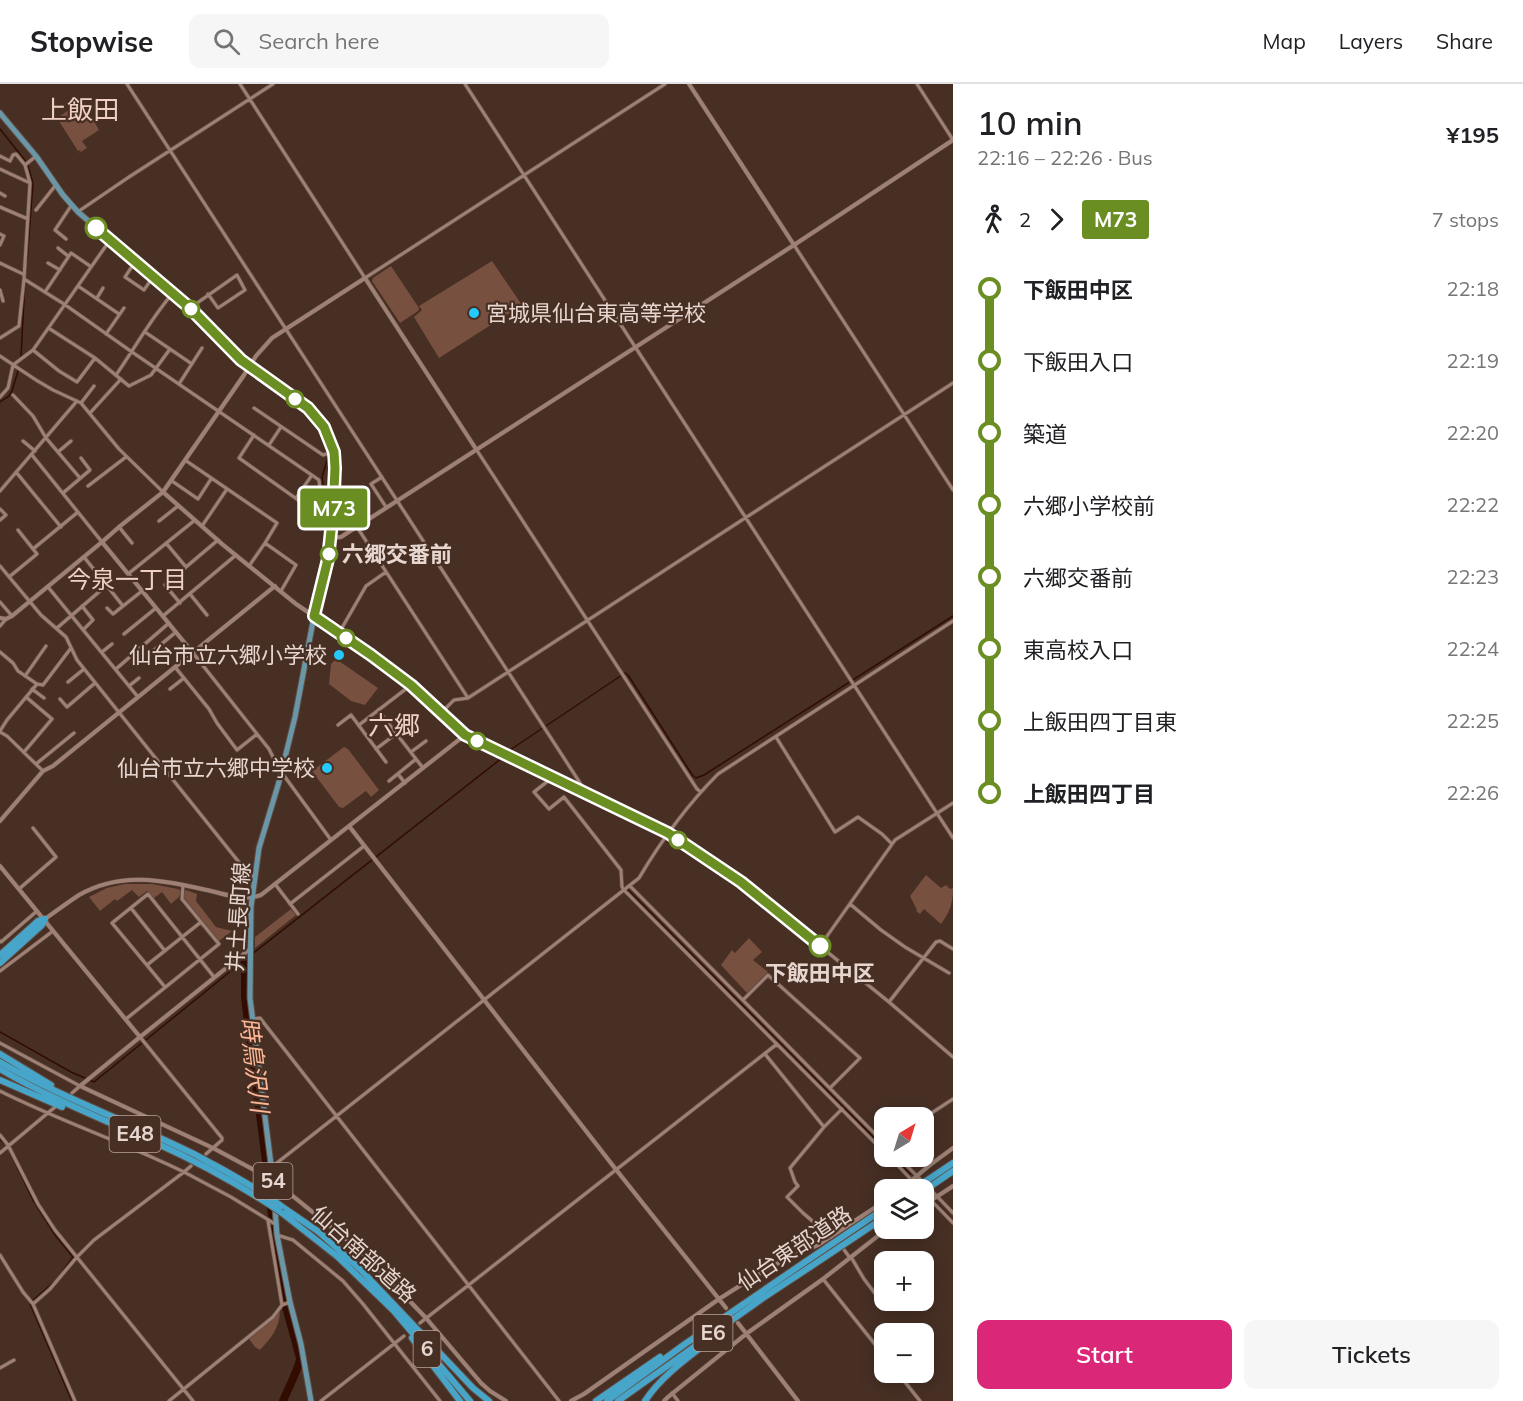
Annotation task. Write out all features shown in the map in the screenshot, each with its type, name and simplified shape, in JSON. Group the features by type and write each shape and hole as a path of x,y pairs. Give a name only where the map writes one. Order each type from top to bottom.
{"highway":[{"path":"0,955 38,921 45,920"},
{"path":"0,963 45,920"},
{"path":"0,1054 76,1101"},
{"name":"仙台南部道路","path":"0,1062 76,1101 193,1154 266,1195 338,1257 382,1300"},
{"name":"仙台南部道路","path":"0,1069 54,1098 198,1163 319,1232 417,1324"},
{"path":"0,1080 119,1128"},
{"path":"933,1179 953,1163"},
{"path":"934,1180 953,1171"},
{"name":"仙台東部道路","path":"618,1401 874,1216"},
{"name":"仙台東部道路","path":"607,1401 699,1335 874,1224"},
{"path":"645,1401 665,1377 763,1298"},
{"name":"6","path":"382,1300 460,1401"},
{"name":"6","path":"382,1300 470,1401"},
{"name":"6","path":"417,1324 475,1401"},
{"name":"6","path":"417,1324 473,1388 489,1401"},
{"path":"596,1401 682,1341 699,1335"}],"main road":[{"name":"井土長町線","path":"0,113 78,212 190,308 249,367 313,413 328,434 334,452 332,538 314,616 295,717 264,830 251,898 250,998 273,1180 277,1235 311,1401"}],"street":[{"path":"127,84 584,792"},
{"path":"240,84 623,676 701,792"},
{"path":"78,212 273,84"},
{"path":"465,84 953,838"},
{"path":"0,626 119,526 164,492 256,356 285,328 664,84"},
{"path":"689,84 953,490"},
{"path":"332,538 341,537 357,527 953,140 917,84"},
{"path":"0,156 10,161 16,154 27,163 30,183 25,279 19,326 0,338"},
{"path":"27,163 36,156"},
{"path":"0,170 30,183"},
{"path":"36,210 56,185"},
{"path":"0,193 5,196"},
{"path":"66,239 55,230 72,205"},
{"path":"0,207 28,219"},
{"path":"0,234 4,236 0,245"},
{"path":"0,397 8,388 14,365 33,350 110,240"},
{"path":"58,248 69,256"},
{"path":"45,292 72,253 91,267"},
{"path":"48,262 60,270"},
{"path":"135,262 125,277 144,290 153,277"},
{"path":"0,263 64,304 319,480 322,508"},
{"path":"190,308 208,294 237,275 245,290 218,308 208,294"},
{"path":"78,286 119,314"},
{"path":"97,298 103,288"},
{"path":"0,290 3,301"},
{"path":"116,375 157,311 173,293"},
{"path":"106,334 124,308"},
{"path":"49,328 95,358 129,386 151,375 170,349"},
{"path":"145,332 192,364"},
{"path":"179,384 202,348"},
{"path":"33,350 77,382 95,358"},
{"path":"0,356 53,390 79,402 126,456 178,506 296,604 411,685 465,735 668,833 741,882 890,1002 953,1057"},
{"path":"90,413 122,380"},
{"path":"441,712 454,700 468,698 953,383"},
{"path":"0,491 94,386"},
{"path":"13,395 33,416 46,438 80,478"},
{"path":"254,408 323,455 334,452"},
{"path":"268,445 281,427"},
{"path":"254,435 239,458 309,507 333,512"},
{"path":"23,441 35,451"},
{"path":"58,452 71,441"},
{"path":"32,455 269,749 273,759 331,840"},
{"path":"88,486 126,456"},
{"path":"63,493 90,470 81,458"},
{"path":"185,460 277,524 249,566"},
{"path":"16,472 61,527"},
{"path":"296,498 312,475"},
{"path":"382,477 371,484 387,507"},
{"path":"172,481 198,499 211,479"},
{"path":"202,526 227,489"},
{"path":"159,521 178,506"},
{"path":"0,509 6,515 0,520"},
{"path":"33,549 78,512"},
{"path":"128,573 195,520"},
{"path":"119,526 132,543"},
{"path":"357,527 468,698"},
{"path":"9,577 37,554 18,530"},
{"path":"180,603 165,585 218,540"},
{"path":"166,543 186,567"},
{"path":"265,543 296,565 281,591"},
{"path":"163,616 236,555"},
{"path":"84,557 123,606"},
{"path":"0,566 41,615 66,637 84,669 95,683 250,876 254,876"},
{"path":"339,633 366,586 386,572"},
{"path":"57,628 107,585"},
{"path":"48,586 138,697"},
{"path":"0,821 43,771 53,766 275,586"},
{"path":"107,608 113,614 142,591"},
{"path":"190,594 207,615"},
{"path":"0,602 12,616"},
{"path":"82,606 98,625"},
{"path":"124,634 156,608"},
{"path":"0,618 6,619"},
{"path":"83,629 93,620"},
{"path":"271,1167 639,878 668,833 718,774 953,621"},
{"path":"116,669 169,623"},
{"path":"147,656 176,632"},
{"path":"102,652 112,644"},
{"path":"25,676 46,646"},
{"path":"0,652 13,663 18,671 37,684 43,685 71,648"},
{"path":"175,667 209,709 237,750 257,734"},
{"path":"68,682 84,669"},
{"path":"129,686 138,678"},
{"path":"170,689 184,678"},
{"path":"60,699 67,707 95,683"},
{"path":"37,684 0,732 43,771"},
{"path":"359,725 411,685"},
{"path":"32,689 44,698"},
{"path":"24,752 52,719 26,697"},
{"path":"378,710 423,768"},
{"path":"338,725 351,715 386,762"},
{"path":"376,749 409,724"},
{"path":"36,764 74,733"},
{"path":"45,920 81,894 116,881 159,880 240,898 261,895 465,735"},
{"path":"776,736 835,832 858,817 892,844"},
{"path":"411,752 426,741"},
{"path":"388,781 416,759"},
{"path":"398,774 405,783"},
{"path":"553,777 534,792 549,809 564,797 621,870 622,887 627,888 743,1000 874,1133"},
{"path":"820,946 892,844 953,803"},
{"path":"349,826 726,1308"},
{"path":"19,889 56,857 33,828"},
{"path":"290,904 364,846"},
{"path":"0,866 222,1138 206,1154"},
{"path":"275,884 297,914"},
{"path":"126,1019 219,944 182,899 183,885"},
{"path":"627,888 874,1141"},
{"path":"165,987 112,923 148,894 214,977"},
{"path":"850,904 881,930 949,973"},
{"path":"131,908 165,951"},
{"path":"0,941 37,911"},
{"path":"147,965 201,922"},
{"path":"0,971 53,931"},
{"path":"890,1002 936,942 940,941 953,949"},
{"path":"72,1093 143,1040 214,977 250,951"},
{"path":"743,1000 768,975 860,1058 830,1088"},
{"path":"253,1019 260,1018 559,1401"},
{"path":"0,1042 80,1086 213,1148 273,1180 352,1244 426,1318 481,1383 506,1401"},
{"path":"417,1324 777,1044"},
{"path":"765,1053 824,1127"},
{"path":"0,1091 184,1172 277,1225"},
{"path":"934,1112 953,1100"},
{"path":"0,1153 55,1107"},
{"path":"842,1109 790,1168 798,1186 787,1197 832,1236 851,1257 874,1292"},
{"path":"0,1135 9,1145 38,1204 77,1257 194,1401"},
{"path":"900,1167 912,1179 953,1148"},
{"path":"33,1304 50,1289 94,1240 190,1166"},
{"path":"907,1167 918,1179"},
{"path":"934,1198 953,1186"},
{"path":"934,1198 953,1213"},
{"path":"934,1198 953,1223"},
{"path":"571,1401 719,1299 768,1268 818,1245 874,1207"},
{"path":"268,1220 282,1305"},
{"path":"277,1235 293,1240 343,1281 440,1401"},
{"path":"664,1401 746,1334 874,1239"},
{"path":"0,1255 33,1304 75,1401"},
{"path":"823,1279 874,1343"},
{"path":"169,1401 273,1317 282,1305 290,1302"},
{"path":"738,1323 798,1401"},
{"path":"321,1401 404,1336"},
{"path":"0,1368 14,1360"},
{"path":"906,1383 920,1401"},
{"path":"672,1393 678,1401"}],"shaded area":[{"path":"81,102 85,103 90,110 99,130 82,141 87,148 79,153 81,150 78,151 57,118"},
{"path":"492,261 522,305 439,358 414,317 422,310 419,306"},
{"path":"391,266 419,308 400,323 372,281"},
{"path":"336,659 378,688 365,705 351,701 329,684 331,664"},
{"path":"344,747 348,749 379,790 371,797 366,791 343,808 339,807 312,771"},
{"path":"926,875 941,888 946,885 950,889 953,888 950,907 941,924 924,909 920,914 916,911 910,896"},
{"path":"125,884 152,884 181,891 179,897 171,904 162,892 154,898 147,891 139,897 132,890 117,901 115,899 100,911 89,897 107,888"},
{"path":"186,890 197,894 196,901 216,927 232,931 219,941 184,898"},
{"path":"291,909 296,915 255,948 255,937"},
{"path":"749,938 762,952 753,960 768,972 747,993 721,965 732,950 735,953"},
{"path":"280,1312 278,1323 271,1337 260,1350 255,1347 249,1339"}],"waterway":[{"path":"0,129 27,163 33,183 27,261"},
{"path":"21,357 25,281"},
{"path":"0,402 12,391 18,371"},
{"path":"323,484 322,477 328,457"},
{"path":"252,954 510,750 625,673 696,778 953,616"},
{"path":"627,889 874,1138"},
{"path":"0,1032 71,1072 94,1082 248,957"},
{"name":"時鳥沢川","path":"245,960 245,998 267,1169"},
{"path":"0,1139 4,1143"},
{"path":"9,1150 33,1200 55,1235 73,1257 63,1271"},
{"path":"903,1167 910,1174"},
{"name":"時鳥沢川","path":"269,1184 272,1216"},
{"path":"934,1201 953,1221"},
{"name":"時鳥沢川","path":"273,1229 284,1300"},
{"path":"32,1301 54,1282"},
{"path":"30,1304 72,1401"},
{"name":"時鳥沢川","path":"283,1401 300,1358 286,1307"}],"bus line":[{"name":"M73","path":"96,228 190,308 255,372 308,408 318,418 328,434 333,447 335,468 332,538 314,616 411,685 465,735 668,833 741,882 820,946"}],"place":[{"name":"宮城県仙台東高等学校","path":"474,313"},
{"name":"六郷交番前","path":"329,554"},
{"name":"仙台市立六郷小学校","path":"339,655"},
{"name":"仙台市立六郷中学校","path":"327,768"},
{"name":"下飯田中区","path":"820,946"}],"district":[{"name":"上飯田","path":"80,110"},
{"name":"今泉一丁目","path":"127,580"},
{"name":"六郷","path":"394,726"}]}
